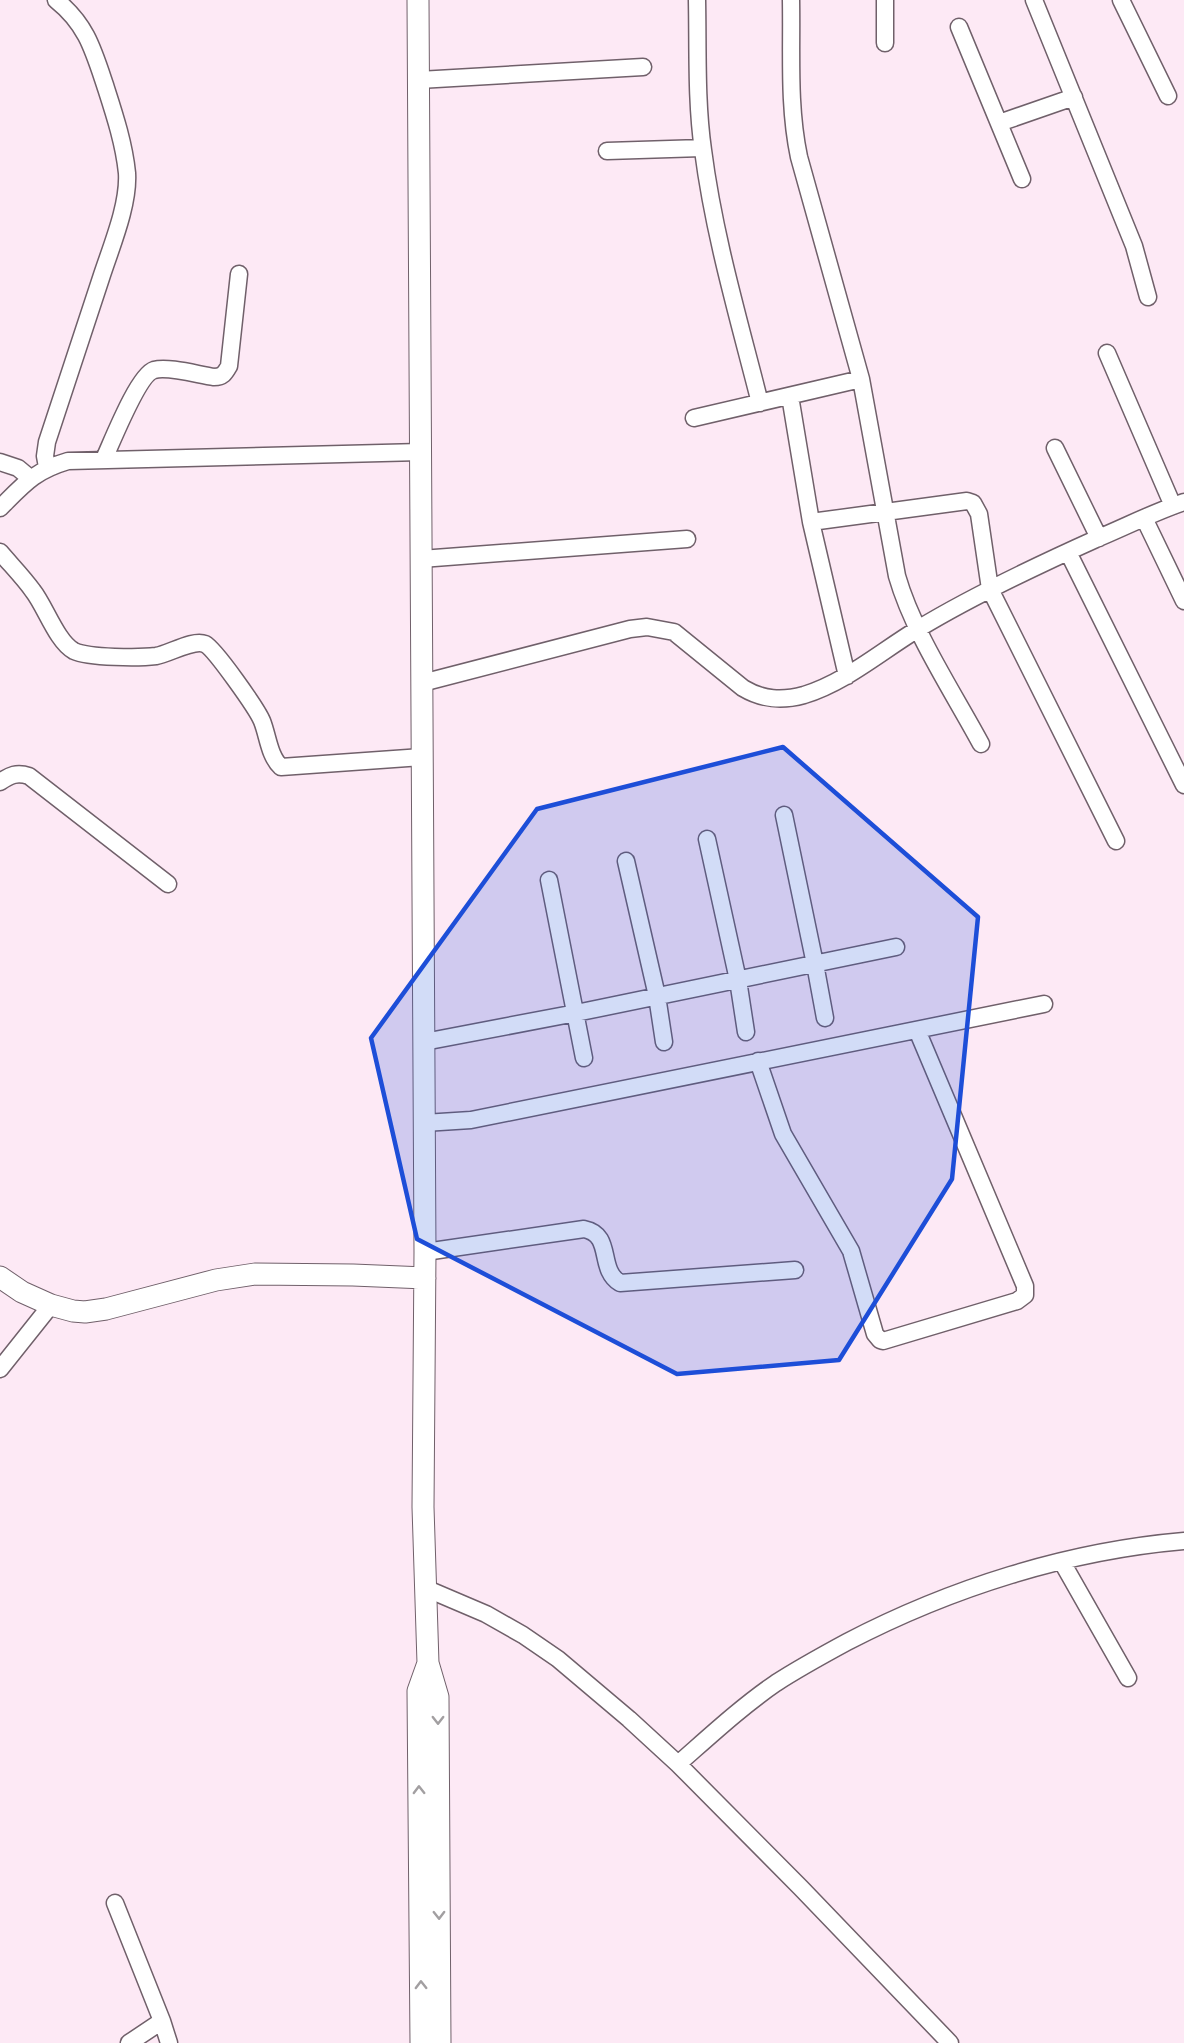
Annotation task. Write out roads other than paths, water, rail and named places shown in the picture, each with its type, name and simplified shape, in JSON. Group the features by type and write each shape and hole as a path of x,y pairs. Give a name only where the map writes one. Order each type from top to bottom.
{"main road":[{"path":"418,0 419,80 405,453 421,559 422,683 415,758 424,1042 434,1122 425,1252 423,1507 428,1663 438,1697 440,2043"},
{"path":"0,1277 22,1292 51,1305 73,1311 106,1309 216,1280 255,1274 425,1278"},
{"path":"421,2043 418,1691 428,1663"}],"street":[{"path":"47,467 45,456 47,442 125,199 127,174 118,128 94,50 83,27 56,0"},
{"path":"697,0 702,148 714,218 760,404"},
{"path":"791,0 794,134 861,379 897,576 918,629 981,744"},
{"path":"885,0 885,43"},
{"path":"1034,0 1134,246 1149,297"},
{"path":"1121,0 1168,96"},
{"path":"959,27 1022,179"},
{"path":"419,80 643,67"},
{"path":"999,123 1074,97"},
{"path":"607,151 702,148"},
{"path":"104,459 123,417 147,374 154,370 165,370 220,377 225,373 229,366 239,274"},
{"path":"422,683 630,629 647,627 674,632 743,688 763,698 780,699 804,694 847,676 918,629 990,589 1178,504 1107,353"},
{"path":"694,418 861,379"},
{"path":"790,396 811,522 847,676"},
{"path":"1055,448 1099,538"},
{"path":"0,508 30,478 47,467 68,461 405,453"},
{"path":"0,462 18,468 30,478"},
{"path":"811,522 966,501 972,503 979,514 990,589 1116,841"},
{"path":"1144,518 1184,601"},
{"path":"421,559 687,539"},
{"path":"0,552 34,591 60,636 74,651 144,657 164,654 197,643 205,644 215,654 261,718 273,757 281,767 415,758"},
{"path":"1068,552 1184,785"},
{"path":"0,782 15,774 29,776 168,884"},
{"path":"784,815 825,1018"},
{"path":"707,839 738,980 746,1032"},
{"path":"626,861 657,996 664,1042"},
{"path":"549,880 584,1058"},
{"path":"424,1042 896,948"},
{"path":"434,1122 471,1120 1044,1004"},
{"path":"758,1061 783,1134 851,1251 875,1334 883,1341 1017,1301 1026,1292 917,1030"},
{"path":"425,1252 584,1229 593,1231 599,1236 610,1274 620,1282 795,1269"},
{"path":"0,1369 51,1305"},
{"path":"678,1764 735,1714 777,1683 828,1652 884,1623 943,1597 1002,1577 1111,1550 1184,1541"},
{"path":"1062,1562 1128,1678"},
{"path":"425,1588 486,1614 523,1635 558,1659 629,1719 678,1764 801,1888 950,2043"},
{"path":"115,1904 169,2043"},
{"path":"129,2043 162,2021"}]}
